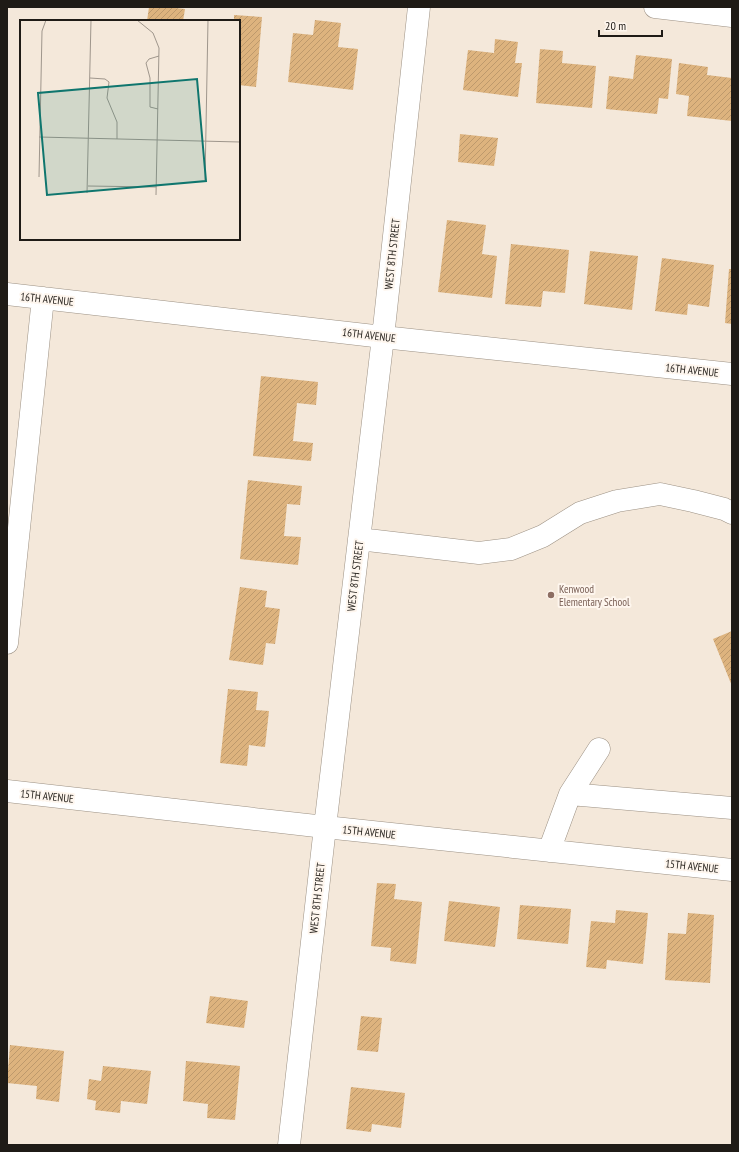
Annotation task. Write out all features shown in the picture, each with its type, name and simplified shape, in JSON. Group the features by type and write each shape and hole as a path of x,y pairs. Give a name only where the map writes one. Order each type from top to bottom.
{"street":[{"name":"WEST 8TH STREET","path":"289,1145 383,337 419,7"},
{"path":"655,7 732,16"},
{"name":"16TH AVENUE","path":"7,294 383,337 732,374"},
{"path":"7,644 43,298"},
{"path":"359,538 479,553 511,549 543,536 580,513 617,501 660,494 693,500 724,509 732,513"},
{"path":"549,851 570,794 599,749"},
{"name":"15TH AVENUE","path":"7,791 325,827 732,870"},
{"path":"570,794 732,808"}],"building":[{"path":"149,7 185,9 183,20 147,20"},
{"path":"234,15 262,17 256,87 240,85 240,20 234,20"},
{"path":"315,20 341,23 338,47 358,49 353,90 288,82 293,33 313,35"},
{"path":"495,39 518,42 515,63 522,63 518,97 463,90 468,50 494,53"},
{"path":"540,49 563,51 562,63 596,66 592,108 536,103"},
{"path":"636,55 672,59 668,99 659,98 657,114 606,109 609,76 633,79"},
{"path":"679,63 708,67 707,75 732,78 732,121 687,116 689,96 676,94"},
{"path":"460,134 498,138 494,166 458,162"},
{"path":"447,220 486,225 482,254 497,256 492,298 438,292"},
{"path":"511,244 569,250 565,293 543,291 541,307 505,304"},
{"path":"590,251 638,256 632,310 584,304"},
{"path":"662,258 714,265 709,307 688,304 687,315 655,311"},
{"path":"729,269 732,269 732,324 725,323"},
{"path":"261,376 318,382 316,405 297,403 293,441 313,443 311,461 253,456"},
{"path":"248,480 302,486 300,505 287,504 284,536 301,537 298,565 240,559"},
{"path":"240,587 267,591 265,607 280,609 275,644 266,643 263,665 229,660"},
{"path":"732,631 732,686 713,639"},
{"path":"228,689 258,692 256,710 269,711 265,747 249,745 247,766 220,763"},
{"path":"377,883 396,884 394,899 422,902 416,964 390,961 391,948 371,946"},
{"path":"449,901 500,907 495,947 444,941"},
{"path":"520,905 571,909 568,944 517,939"},
{"path":"616,910 648,913 643,964 607,960 606,969 586,967 591,921 615,923"},
{"path":"688,913 714,915 710,983 665,980 668,933 686,934"},
{"path":"210,996 248,1001 244,1028 206,1023"},
{"path":"361,1016 382,1018 378,1052 357,1050"},
{"path":"10,1045 64,1051 59,1102 36,1099 37,1086 7,1083"},
{"path":"186,1061 240,1066 235,1120 207,1118 208,1104 183,1101"},
{"path":"103,1066 151,1071 147,1104 121,1101 120,1113 95,1110 96,1101 87,1099 89,1079 101,1081"},
{"path":"351,1087 405,1093 401,1128 372,1124 371,1132 346,1129"}],"place":[{"name":"Kenwood Elementary School","path":"551,595"}]}
